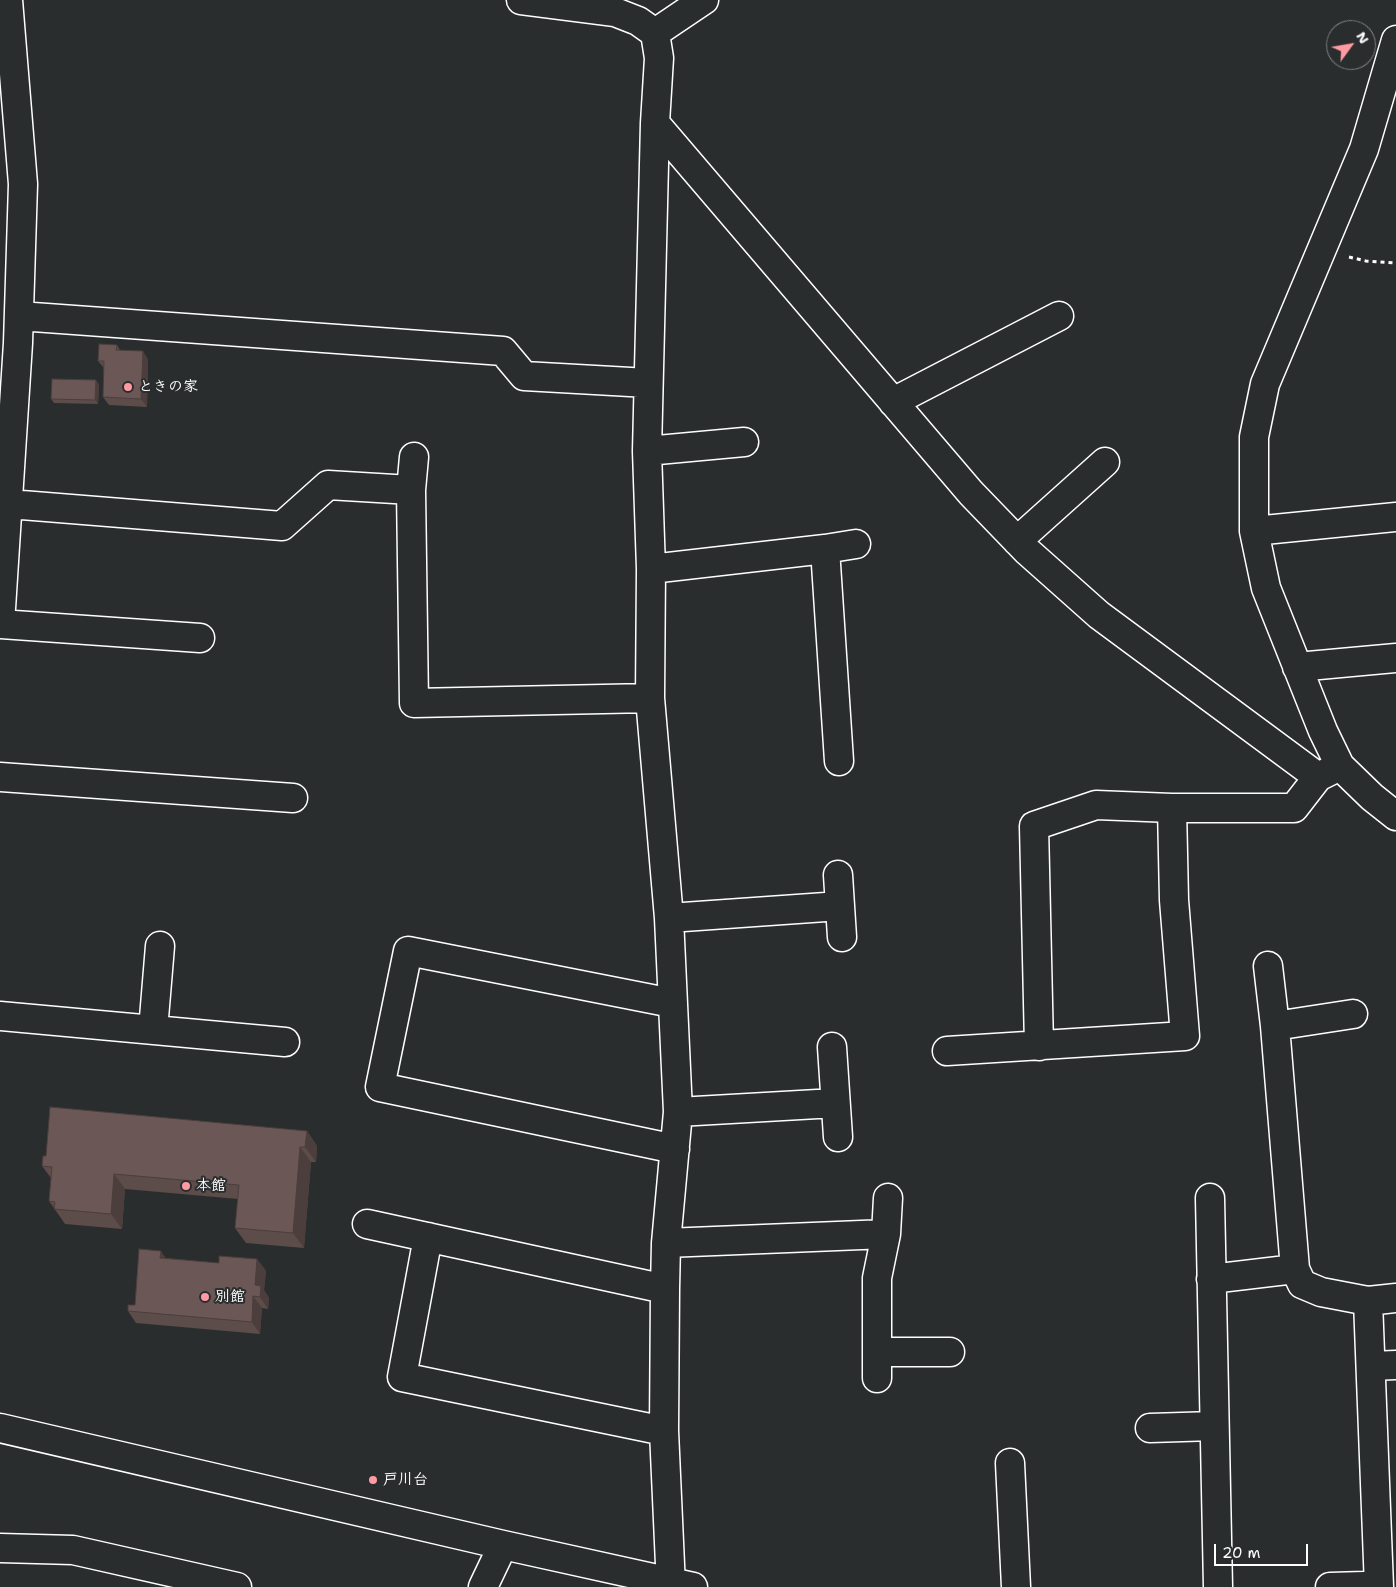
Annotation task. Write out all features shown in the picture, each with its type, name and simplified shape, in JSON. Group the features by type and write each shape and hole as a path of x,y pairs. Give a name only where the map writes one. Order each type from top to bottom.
{"street":[{"path":"8,0 23,184 12,333 9,504 0,624 200,638"},
{"path":"655,33 704,0"},
{"path":"0,1428 679,1585 664,1431 666,1243 678,1112 669,918 650,698 650,569 647,452 654,123 659,58 655,33 638,21 615,12 534,1"},
{"path":"1329,771 1323,731 1266,588 1254,531 1254,437 1265,384 1364,149 1396,40"},
{"path":"654,123 971,493 1017,541 1099,615 1329,771 1372,797 1396,816"},
{"path":"893,402 1059,316"},
{"path":"12,333 503,351 524,376 648,383"},
{"path":"647,452 744,442"},
{"path":"414,457 411,490 414,703 650,698"},
{"path":"1017,541 1106,462"},
{"path":"9,504 282,526 328,485 411,490"},
{"path":"1254,531 1396,517"},
{"path":"650,569 856,544"},
{"path":"825,549 839,762"},
{"path":"1297,667 1396,658"},
{"path":"1039,1046 1034,826 1096,805 1172,808 1294,808 1329,771"},
{"path":"0,777 294,798"},
{"path":"947,1051 1185,1036 1174,900 1172,808"},
{"path":"838,875 842,937"},
{"path":"669,918 840,906"},
{"path":"153,1030 160,946"},
{"path":"672,1003 408,951 380,1087 675,1149"},
{"path":"1268,966 1275,1026 1295,1270 1302,1284 1321,1292 1368,1301 1396,1298"},
{"path":"1275,1026 1353,1014"},
{"path":"0,1016 285,1042"},
{"path":"832,1046 838,1137"},
{"path":"678,1112 835,1103"},
{"path":"888,1198 886,1234 877,1278 877,1365 950,1352"},
{"path":"1210,1198 1218,1587"},
{"path":"367,1224 665,1289"},
{"path":"666,1243 886,1234"},
{"path":"428,1237 402,1377 664,1431"},
{"path":"1211,1279 1295,1270"},
{"path":"1368,1301 1383,1366 1361,1408 1379,1587"},
{"path":"1150,1428 1214,1426"},
{"path":"1010,1463 1016,1587"},
{"path":"483,1587 503,1545"},
{"path":"0,1548 73,1550 237,1587"},
{"path":"1330,1587 1375,1587"}],"path":[{"path":"1322,251 1366,261 1396,263"}],"building":[{"name":"ときの家","path":"99,344 117,345 116,350 143,351 141,399 103,397 104,361 98,361"},
{"path":"52,379 96,380 95,400 51,399"},
{"name":"本館","path":"50,1107 307,1131 305,1147 300,1147 293,1233 235,1228 239,1185 114,1174 111,1214 54,1209 55,1202 49,1201 52,1167 42,1166 43,1156 46,1156"},
{"name":"別館","path":"139,1249 161,1251 160,1258 219,1263 219,1256 257,1259 255,1285 261,1286 260,1297 253,1296 252,1322 128,1311 128,1305 135,1305"}],"place":[{"name":"ときの家","path":"128,387"},
{"name":"本館","path":"186,1186"},
{"name":"別館","path":"205,1297"},
{"name":"戸川台","path":"373,1480"}]}
